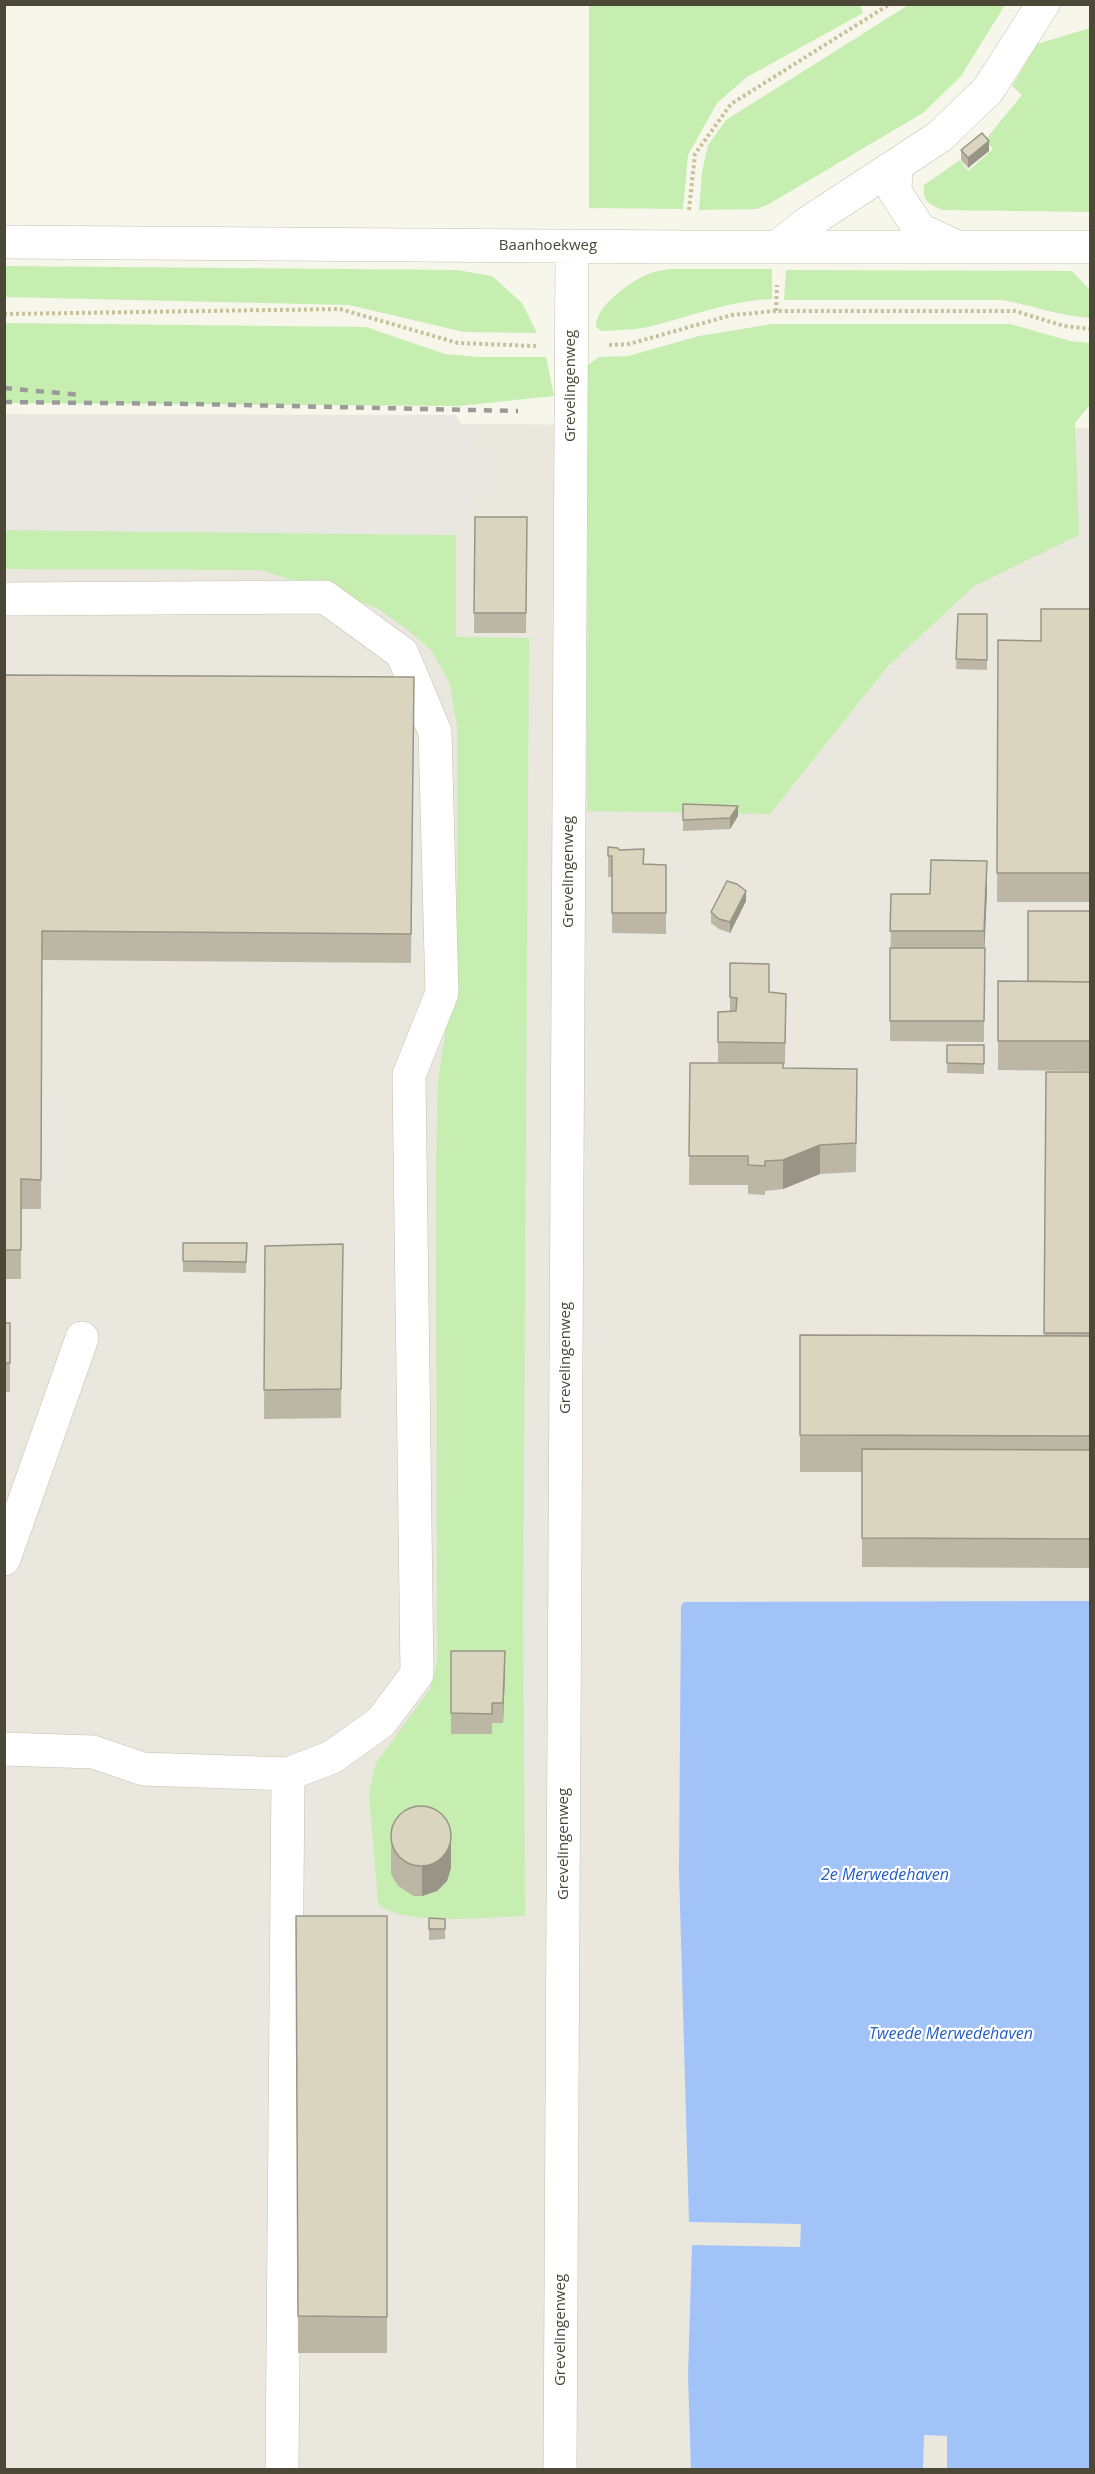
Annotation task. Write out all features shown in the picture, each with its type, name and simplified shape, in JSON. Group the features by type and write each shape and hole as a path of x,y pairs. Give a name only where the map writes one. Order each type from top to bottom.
{"street":[{"path":"780,245 809,222 939,137 988,90 1043,4"},
{"path":"896,165 895,192 920,230 956,247"},
{"name":"Baanhoekweg","path":"4,242 684,247 780,245 1090,247"},
{"name":"Grevelingenweg","path":"560,2469 572,246"},
{"path":"4,599 326,597 402,653 435,732 442,993 409,1075 417,1674 381,1722 332,1757 288,1774 143,1769 93,1752 4,1749"},
{"path":"4,1559 82,1338"},
{"path":"282,2469 288,1774"}],"path":[{"path":"874,4 879,9"},
{"path":"684,247 695,154 731,104 890,4"}],"shaded area":[{"path":"5,414 456,415 483,461 484,486 456,535 5,530"},
{"path":"5,421 1090,428 1090,2469 5,2470"}],"green space":[{"path":"860,4 863,13 747,77 717,103 688,155 683,209 589,208 589,5"},
{"path":"910,4 1005,5 961,76 923,113 769,204 757,209 699,210 702,172 708,145 726,120"},
{"path":"1090,28 1090,212 942,210 930,203 925,198 924,185 960,160 968,171 993,149 985,140 1022,95 1012,86 1037,44"},
{"path":"5,266 457,270 492,276 522,303 537,333 464,332 349,305 5,297"},
{"path":"672,269 772,269 772,299 724,306 642,328 601,331 596,327 601,311 624,288 648,274"},
{"path":"786,270 1072,271 1090,290 1090,318 1002,300 784,300"},
{"path":"5,323 366,327 445,354 479,357 546,357 554,396 459,406 5,403"},
{"path":"772,324 1010,324 1070,341 1090,343 1090,405 1075,423 1079,535 974,586 886,668 770,814 587,811 588,365 599,357 628,356 699,336"},
{"path":"5,530 456,535 456,637 529,638 523,1615 525,1916 470,1919 425,1918 389,1910 378,1903 369,1794 376,1763 430,1689 437,1660 436,1170 438,1080 457,957 457,727 450,684 432,651 408,630 377,608 331,591 259,570 5,569"}],"water":[{"name":"2e Merwedehaven","path":"1090,1601 1090,2469 947,2469 947,2436 924,2435 923,2469 691,2469 688,2376 692,2245 800,2247 801,2224 689,2222 679,1870 681,1606 684,1602"}],"building":[{"path":"982,133 989,141 968,158 961,150"},
{"path":"475,517 527,517 526,613 474,613"},
{"path":"1041,609 1090,609 1090,873 997,873 998,640 1041,641"},
{"path":"958,614 987,614 987,660 956,659"},
{"path":"4,675 414,677 411,934 42,931 41,1180 21,1179 21,1250 4,1250"},
{"path":"683,804 738,806 730,818 683,820"},
{"path":"608,847 619,850 644,849 643,864 666,865 666,913 612,913 612,856 608,856"},
{"path":"931,860 987,861 984,931 890,931 891,894 930,894"},
{"path":"727,881 737,884 746,891 730,922 719,919 711,912"},
{"path":"1028,911 1090,911 1090,982 1028,981"},
{"path":"890,948 985,948 984,1021 890,1021"},
{"path":"730,963 769,964 769,992 786,994 785,1043 718,1042 718,1012 736,1011 737,998 730,997"},
{"path":"998,981 1090,982 1090,1041 998,1041"},
{"path":"947,1045 984,1045 984,1064 947,1063"},
{"path":"690,1063 783,1063 783,1068 857,1069 856,1143 820,1145 783,1160 765,1161 765,1166 748,1165 748,1156 689,1156"},
{"path":"1046,1072 1090,1072 1090,1333 1044,1333"},
{"path":"183,1243 247,1243 246,1262 183,1261"},
{"path":"343,1244 341,1389 264,1390 265,1246"},
{"path":"4,1323 10,1323 10,1363 4,1363"},
{"path":"800,1335 1090,1336 1090,1436 800,1435"},
{"path":"862,1449 1090,1450 1090,1539 862,1538"},
{"path":"451,1651 505,1651 503,1703 492,1703 492,1714 451,1713"},
{"path":"415,1806 427,1806 438,1811 446,1819 451,1836 449,1848 438,1861 427,1866 415,1866 404,1861 396,1853 391,1842 391,1830 396,1819 404,1811"},
{"path":"296,1916 387,1916 387,2317 298,2316"},
{"path":"429,1918 445,1919 445,1929 429,1929"}],"railway":[{"path":"4,388 81,395"},
{"path":"4,402 518,411"}],"water label":[{"name":"Tweede Merwedehaven","path":"951,2034"}]}
